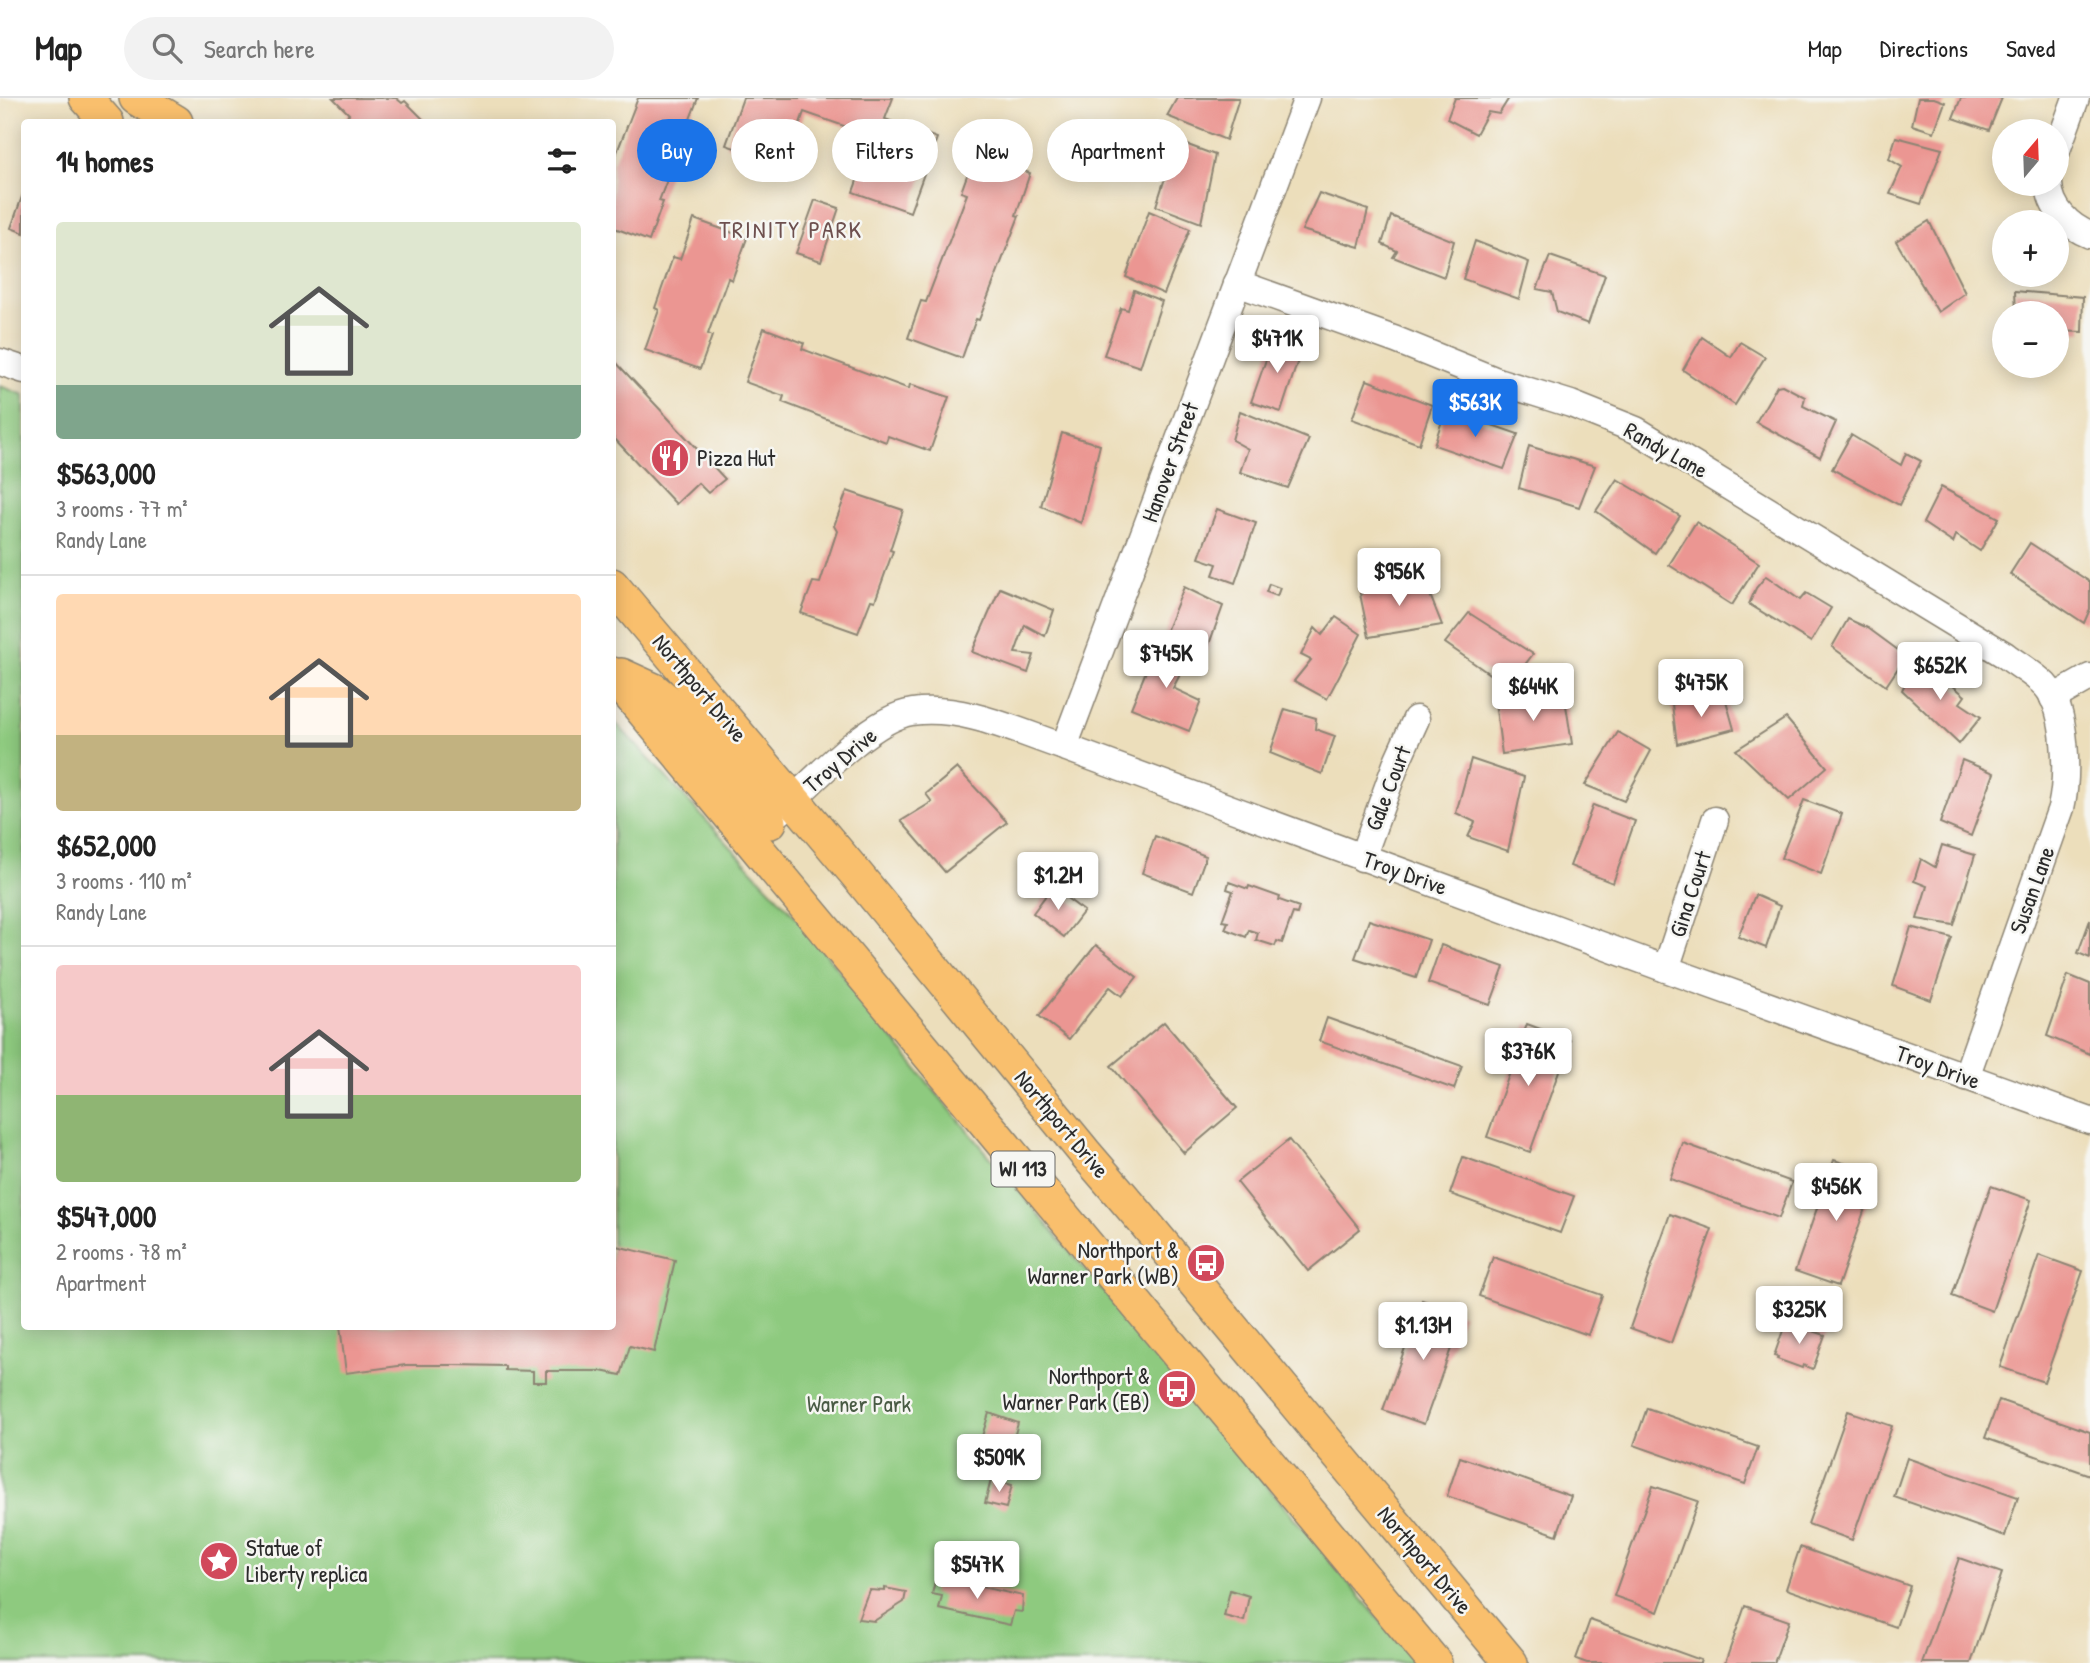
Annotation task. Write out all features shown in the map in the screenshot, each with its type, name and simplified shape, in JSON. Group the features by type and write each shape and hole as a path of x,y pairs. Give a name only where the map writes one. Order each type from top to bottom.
{"main road":[{"path":"86,98 104,119"},
{"path":"136,98 171,119"},
{"path":"152,98 173,119"},
{"name":"Northport Drive","path":"616,591 772,821 1435,1663"},
{"path":"616,675 654,690 671,704 772,821"},
{"name":"Northport Drive","path":"772,821 1511,1663"}],"street":[{"name":"Hanover Street","path":"1064,747 1307,98"},
{"path":"2068,119 2076,98"},
{"path":"2053,196 2077,230 2090,235"},
{"name":"Randy Lane","path":"1237,283 1636,430 2005,655 2045,685 2053,698"},
{"path":"0,362 21,369"},
{"path":"2053,698 2090,677"},
{"name":"Susan Lane","path":"1966,1077 2061,808 2067,770 2060,720 2053,698"},
{"name":"Troy Drive","path":"772,821 867,734 909,712 956,713 989,721 1064,747 1666,969 2090,1121"},
{"name":"Gale Court","path":"1362,858 1398,759 1416,719"},
{"name":"Gina Court","path":"1666,969 1715,820"}],"green space":[{"name":"Warner Park","path":"0,386 21,394 21,1330 616,1330 616,723 797,918 933,1089 1416,1663 0,1663"}],"building":[{"path":"333,98 396,98 402,103 405,101 423,119 344,119 349,114"},
{"path":"638,98 698,98 690,119 637,119 637,182 666,182 659,201 663,202 649,241 616,229 616,155"},
{"path":"743,98 893,98 885,119 832,119 832,122 804,112 802,119 735,119"},
{"path":"1177,98 1239,98 1226,140 1189,125 1189,119 1167,116"},
{"path":"1455,98 1509,98 1499,114 1488,112 1476,134 1447,119"},
{"path":"1918,98 1934,98 1945,102 1934,132 1912,125"},
{"path":"1961,98 2002,98 1989,130 1953,118"},
{"path":"731,131 731,147 726,145"},
{"path":"1896,137 1942,149 1921,204 1890,194 1902,167 1889,159"},
{"path":"1189,145 1215,155 1201,223 1156,206 1164,182 1189,182"},
{"path":"857,182 921,182 910,212 853,192"},
{"path":"965,182 1027,182 1016,215 1019,216 962,358 908,338 921,301 926,302 967,194 961,192"},
{"path":"1319,193 1368,210 1359,247 1302,230"},
{"path":"21,200 21,232 11,228"},
{"path":"815,200 839,208 821,261 796,253"},
{"path":"1149,211 1190,229 1164,294 1126,277"},
{"path":"1391,216 1454,241 1444,277 1393,257 1397,251 1382,244"},
{"path":"694,219 747,238 732,280 728,278 708,334 712,336 700,369 645,350 659,310 655,308 673,257 680,259"},
{"path":"1929,221 1965,293 1938,312 1896,241"},
{"path":"1475,241 1529,262 1519,299 1463,279"},
{"path":"1550,256 1605,275 1588,324 1557,312 1552,292 1537,289"},
{"path":"1134,290 1162,301 1140,367 1104,355 1121,308 1128,310"},
{"path":"2015,291 2083,297 2082,332 2069,332 2069,301 2015,301"},
{"path":"764,328 804,343 802,349 909,389 910,384 949,397 930,451 888,436 886,442 782,402 784,396 745,382"},
{"path":"1274,337 1302,348 1281,412 1251,402"},
{"path":"1702,337 1731,357 1740,342 1765,357 1735,405 1683,370"},
{"path":"616,362 725,479 708,493 698,483 676,504 616,440"},
{"path":"1367,380 1432,405 1419,444 1352,419"},
{"path":"1782,385 1805,397 1803,406 1836,422 1820,457 1756,422 1777,386"},
{"path":"1446,409 1518,434 1504,469 1434,445"},
{"path":"1240,411 1309,439 1288,488 1240,472 1248,449 1232,440"},
{"path":"1062,433 1100,445 1081,523 1041,506"},
{"path":"1851,435 1901,465 1906,453 1921,461 1899,505 1832,469"},
{"path":"1529,446 1595,466 1579,507 1519,488"},
{"path":"1617,479 1680,516 1655,553 1596,511"},
{"path":"1941,487 1999,518 1980,551 1956,535 1953,543 1923,523"},
{"path":"847,491 903,510 890,550 893,551 875,601 871,600 858,633 801,613 813,582 820,583 837,531 834,526"},
{"path":"1217,509 1256,523 1235,583 1213,575 1217,564 1199,558"},
{"path":"1696,522 1759,563 1732,605 1669,565"},
{"path":"2030,543 2090,582 2090,609 2084,623 2010,574"},
{"path":"1422,575 1442,625 1369,637 1360,594"},
{"path":"1766,576 1800,600 1806,593 1831,608 1811,642 1749,604 1756,588"},
{"path":"1269,584 1280,588 1277,596 1266,592"},
{"path":"1184,587 1223,606 1205,655 1163,639"},
{"path":"1000,588 1054,610 1045,636 1025,625 1015,653 1034,655 1028,673 972,652"},
{"path":"1469,613 1533,654 1508,687 1445,643"},
{"path":"1336,617 1361,634 1327,699 1294,681 1311,660 1301,655 1315,628 1322,635"},
{"path":"1848,619 1868,628 1906,656 1886,686 1832,647"},
{"path":"1157,644 1189,657 1173,688 1201,701 1189,731 1131,708"},
{"path":"1926,663 1965,696 1960,703 1981,717 1959,744 1902,690 1911,671"},
{"path":"1564,692 1572,744 1502,754 1495,702"},
{"path":"1725,697 1734,729 1677,744 1672,704"},
{"path":"1285,709 1316,718 1315,729 1335,736 1322,774 1270,753"},
{"path":"1786,718 1827,767 1789,800 1736,750"},
{"path":"1618,732 1651,751 1624,801 1585,785"},
{"path":"1471,759 1524,777 1508,851 1468,837 1475,822 1456,813"},
{"path":"1962,760 1994,773 1971,836 1940,823"},
{"path":"957,768 1007,822 945,872 901,821 932,802 926,794"},
{"path":"1804,800 1842,814 1821,874 1781,858"},
{"path":"1593,805 1635,821 1613,883 1570,866"},
{"path":"1155,836 1206,856 1193,892 1142,873"},
{"path":"1942,845 1975,855 1954,925 1917,919 1927,886 1914,881 1921,859 1935,867"},
{"path":"1229,882 1280,897 1279,900 1299,907 1297,914 1293,913 1282,943 1277,941 1275,946 1256,940 1258,933 1249,930 1246,937 1225,929 1228,922 1222,921 1233,891 1227,889"},
{"path":"1052,887 1084,911 1064,937 1033,913"},
{"path":"1755,895 1780,906 1766,948 1738,937"},
{"path":"1369,920 1429,940 1416,978 1355,958"},
{"path":"2090,920 2090,958 2078,953"},
{"path":"1911,927 1952,938 1931,1000 1893,986"},
{"path":"1096,945 1137,977 1122,996 1110,987 1069,1039 1039,1016"},
{"path":"1441,945 1504,967 1490,1005 1428,983"},
{"path":"2068,975 2090,984 2090,1054 2047,1036"},
{"path":"1327,1018 1462,1066 1454,1089 1319,1041"},
{"path":"1164,1022 1237,1108 1184,1153 1111,1066"},
{"path":"1527,1024 1570,1040 1530,1152 1487,1137"},
{"path":"1289,1140 1360,1229 1308,1271 1237,1182"},
{"path":"1683,1143 1792,1182 1779,1218 1670,1179"},
{"path":"1463,1157 1574,1196 1560,1233 1450,1194"},
{"path":"1834,1160 1877,1174 1838,1286 1795,1271"},
{"path":"1991,1186 2031,1200 1992,1311 1952,1296"},
{"path":"1670,1214 1712,1229 1671,1343 1630,1328"},
{"path":"616,1246 675,1260 654,1352 630,1346 621,1375 600,1371 546,1371 546,1382 533,1382 533,1371 505,1370 505,1366 453,1365 406,1365 346,1373 341,1330 616,1330"},
{"path":"2039,1255 2083,1271 2044,1382 2000,1367"},
{"path":"1493,1257 1602,1295 1588,1335 1479,1296"},
{"path":"1422,1300 1463,1315 1424,1424 1383,1410"},
{"path":"1786,1322 1825,1335 1813,1369 1803,1365 1802,1368 1774,1356"},
{"path":"1999,1400 2090,1432 2090,1475 1985,1438"},
{"path":"1647,1408 1758,1447 1745,1484 1634,1445"},
{"path":"1848,1411 1892,1426 1852,1540 1808,1524"},
{"path":"989,1413 1018,1423 1005,1471 974,1463"},
{"path":"1460,1457 1571,1496 1557,1535 1447,1496"},
{"path":"1907,1458 2018,1497 2005,1536 1894,1497"},
{"path":"991,1480 1012,1485 1006,1508 985,1503"},
{"path":"1653,1486 1698,1501 1658,1612 1614,1596"},
{"path":"1800,1547 1910,1586 1896,1627 1786,1589"},
{"path":"1959,1558 2002,1573 1971,1663 1922,1663"},
{"path":"936,1577 1023,1596 1022,1612 1014,1611 1010,1625 939,1609 942,1596 932,1594"},
{"path":"885,1588 906,1592 904,1602 874,1621 858,1619 869,1590 885,1591"},
{"path":"1230,1590 1249,1596 1244,1621 1224,1616"},
{"path":"1745,1606 1789,1621 1774,1663 1725,1663"},
{"path":"1590,1620 1701,1660 1700,1663 1587,1663 1576,1659"}],"place":[{"name":"Pizza Hut","path":"670,458"},
{"name":"Northport & Warner Park (WB)","path":"1206,1263"},
{"name":"Northport & Warner Park (EB)","path":"1177,1389"},
{"name":"Statue of Liberty replica","path":"219,1561"}],"district":[{"name":"TRINITY PARK","path":"791,230"}]}
